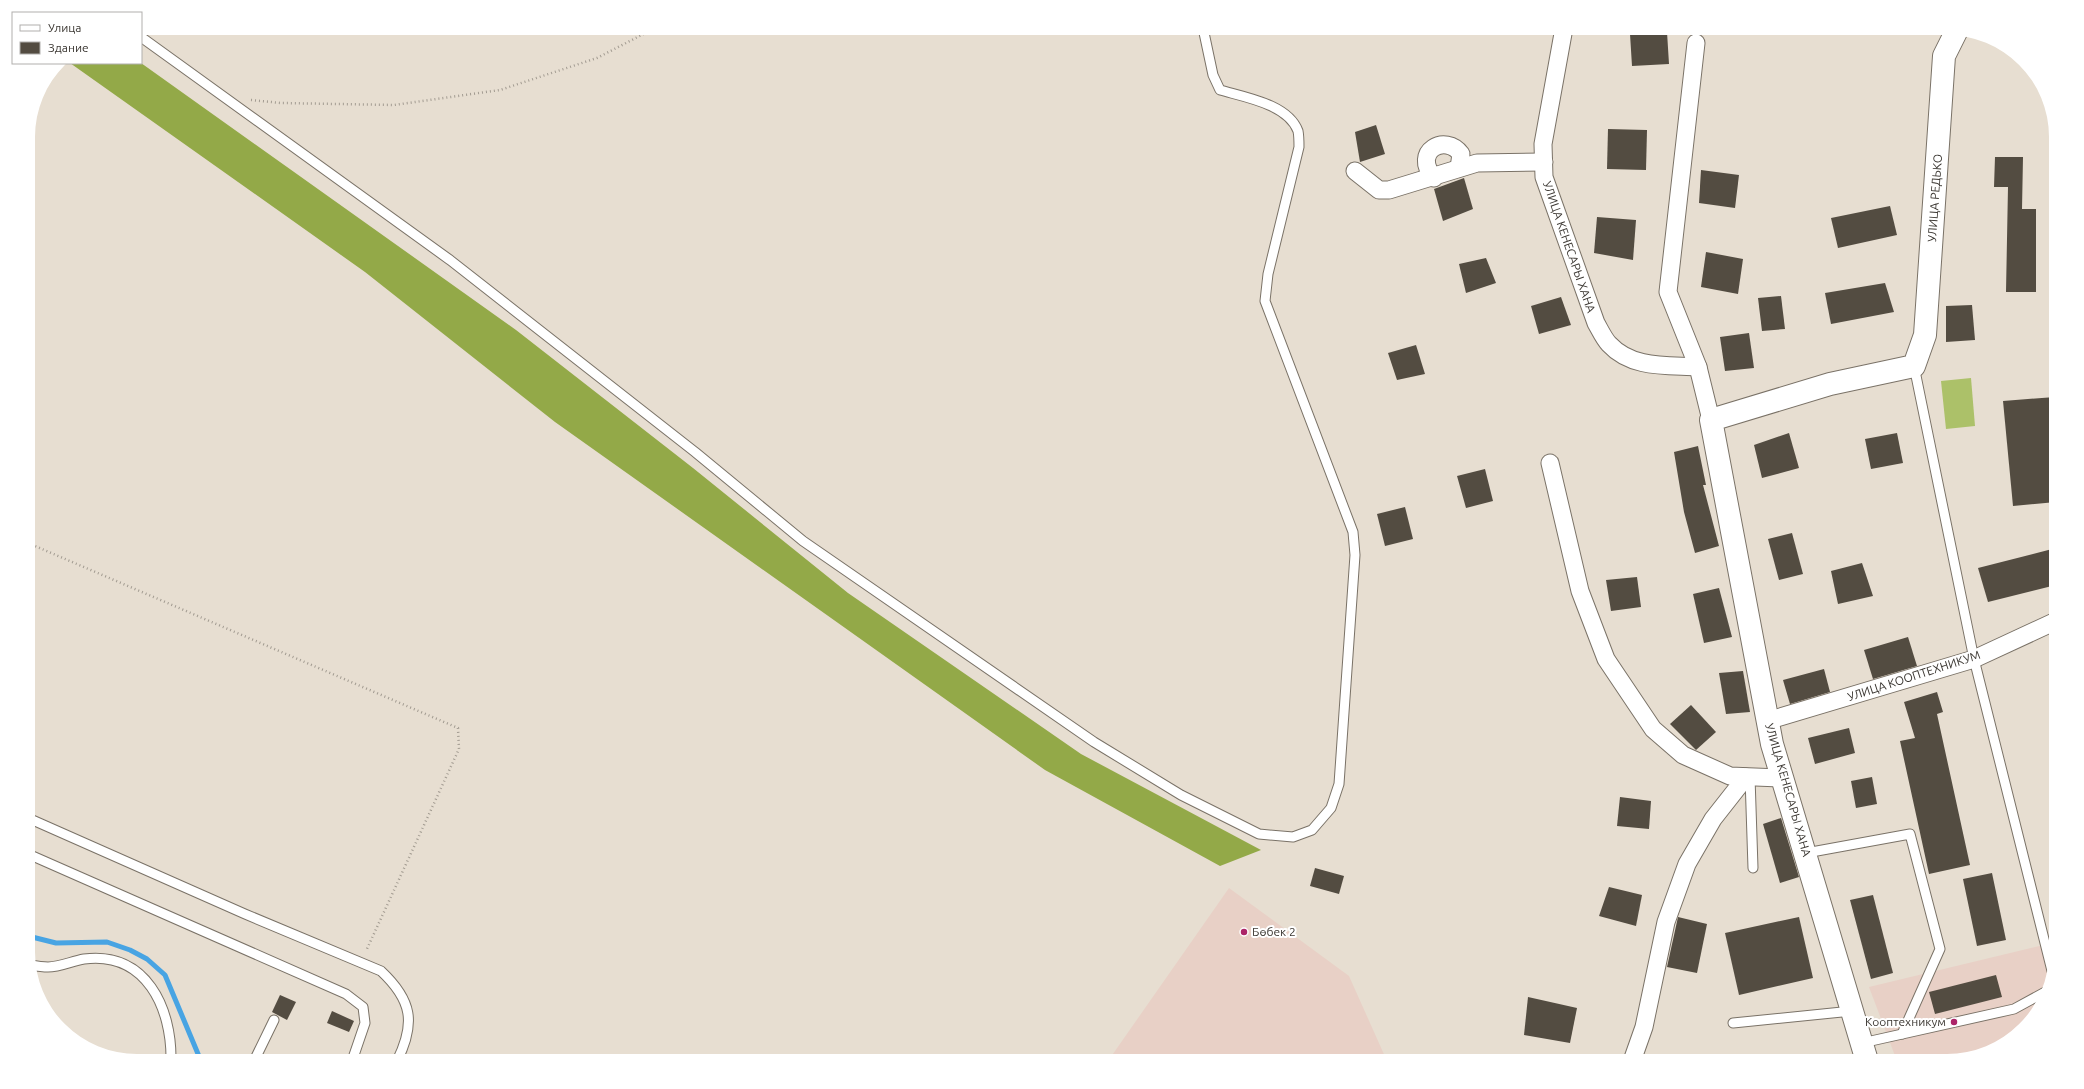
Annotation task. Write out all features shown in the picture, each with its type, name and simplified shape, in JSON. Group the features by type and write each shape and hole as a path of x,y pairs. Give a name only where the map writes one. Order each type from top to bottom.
{"street":[{"name":"УЛИЦА КЕНЕСАРЫ ХАНА","path":"1563,35 1543,144 1544,177 1596,323 1609,344 1623,356 1637,363 1698,367"},
{"name":"УЛИЦА РЕДЬКО","path":"1914,366 1925,335 1944,56 1954,36"},
{"path":"1696,44 1668,292 1698,367 1711,420 1830,384 1914,366"},
{"path":"1434,178 1425,166 1425,159 1428,154 1439,146 1447,145 1456,148 1461,154 1459,168"},
{"path":"1355,171 1379,190 1389,190 1434,178 1459,168 1477,164 1544,162"},
{"name":"УЛИЦА КЕНЕСАРЫ ХАНА","path":"1711,420 1772,744 1865,1052"},
{"path":"1550,463 1580,591 1606,659 1653,729 1683,755 1730,776 1783,778"},
{"name":"УЛИЦА КООПТЕХНИКУМ","path":"1767,721 1974,658 2049,624"},
{"path":"1634,1054 1644,1027 1666,922 1687,864 1713,819 1748,777"}],"lane":[{"path":"142,38 223,98 450,260 695,452 803,541 1094,742 1181,795 1259,834 1293,837 1312,830 1331,808 1339,784 1355,555 1352,532 1264,301 1268,274 1299,147 1298,131 1284,112 1257,101 1220,90 1213,75 1205,35"},
{"path":"1914,366 1974,658 2049,957"},
{"path":"1748,777 1753,868"},
{"path":"35,821 245,914 381,971 396,986 405,1004 410,1024 406,1044 401,1054"},
{"path":"1806,853 1910,834 1940,949 1902,1034"},
{"path":"35,857 346,994 363,1007 365,1023 354,1054"},
{"path":"36,966 49,967 85,959 112,960 133,968 151,985 163,1007 172,1047 172,1054"},
{"path":"1865,1052 1902,1034 2014,1009 2039,996"},
{"path":"1733,1023 1853,1011"},
{"path":"257,1054 274,1020"}],"path":[{"path":"223,98 281,103 394,105 500,90 597,58 641,35"},
{"path":"35,546 458,728 459,749 361,962"}],"shaded area":[{"name":"Бөбек 2","path":"1229,888 1349,976 1384,1054 1113,1054"},
{"name":"Кооптехникум","path":"2049,944 2046,978 2032,1009 2014,1029 2004,1037 1973,1051 1947,1054 1894,1054 1869,987"}],"green space":[{"path":"71,64 142,64 516,330 693,468 848,593 1081,754 1261,850 1220,866 1045,770 555,422 365,272"},
{"path":"1971,378 1975,426 1946,429 1941,381"}],"building":[{"path":"1630,35 1667,35 1669,64 1632,66"},
{"path":"1376,125 1385,154 1360,162 1355,132"},
{"path":"1608,129 1647,130 1646,170 1607,169"},
{"path":"1995,157 2023,157 2022,209 2036,209 2036,292 2006,292 2008,187 1994,187"},
{"path":"1701,170 1739,175 1735,208 1699,203"},
{"path":"1464,178 1473,209 1443,221 1434,189"},
{"path":"1890,206 1897,235 1838,248 1831,218"},
{"path":"1597,217 1636,220 1633,260 1594,253"},
{"path":"1706,252 1743,259 1738,294 1701,287"},
{"path":"1486,258 1496,283 1466,293 1459,264"},
{"path":"1885,283 1894,312 1831,324 1825,293"},
{"path":"1781,296 1785,329 1762,331 1758,298"},
{"path":"1561,297 1571,325 1539,334 1531,306"},
{"path":"1972,305 1975,340 1946,342 1946,306"},
{"path":"1749,333 1754,368 1725,371 1720,337"},
{"path":"1416,345 1425,374 1397,380 1388,353"},
{"path":"2049,397 2049,503 2013,506 2003,401"},
{"path":"1789,433 1799,468 1762,478 1754,445"},
{"path":"1897,433 1903,463 1871,469 1865,439"},
{"path":"1698,446 1706,485 1703,485 1719,546 1695,553 1684,512 1674,452"},
{"path":"1485,469 1493,501 1466,508 1457,476"},
{"path":"1405,507 1413,539 1385,546 1377,514"},
{"path":"1792,533 1803,574 1779,580 1768,539"},
{"path":"2049,550 2049,587 1988,602 1978,568"},
{"path":"1862,563 1873,596 1838,604 1831,571"},
{"path":"1637,577 1641,607 1611,611 1606,580"},
{"path":"1719,588 1732,637 1704,643 1693,594"},
{"path":"1908,637 1917,666 1873,679 1864,650"},
{"path":"1824,669 1830,692 1790,704 1783,680"},
{"path":"1743,671 1750,712 1726,714 1719,673"},
{"path":"1937,692 1943,712 1937,714 1970,865 1929,874 1900,741 1915,738 1904,702"},
{"path":"1691,705 1716,732 1696,750 1670,724"},
{"path":"1849,728 1855,753 1815,764 1808,738"},
{"path":"1872,777 1877,804 1856,808 1851,781"},
{"path":"1620,797 1651,801 1649,829 1617,826"},
{"path":"1781,818 1799,877 1780,883 1763,824"},
{"path":"1315,868 1344,876 1339,894 1310,886"},
{"path":"1992,873 2006,940 1977,946 1963,879"},
{"path":"1609,887 1642,895 1636,926 1599,916"},
{"path":"1873,895 1893,973 1871,979 1850,900"},
{"path":"1678,917 1707,924 1697,973 1667,967"},
{"path":"1799,917 1813,978 1739,995 1725,933"},
{"path":"1996,975 2002,997 1935,1014 1929,992"},
{"path":"280,995 296,1002 287,1020 272,1012"},
{"path":"1528,997 1577,1008 1570,1043 1524,1035"},
{"path":"332,1011 354,1021 349,1032 327,1023"}],"waterway":[{"path":"35,938 56,943 107,942 130,950 147,959 165,975 198,1054"}],"place":[{"name":"Бөбек 2","path":"1244,932"},
{"name":"Кооптехникум","path":"1954,1022"}]}
